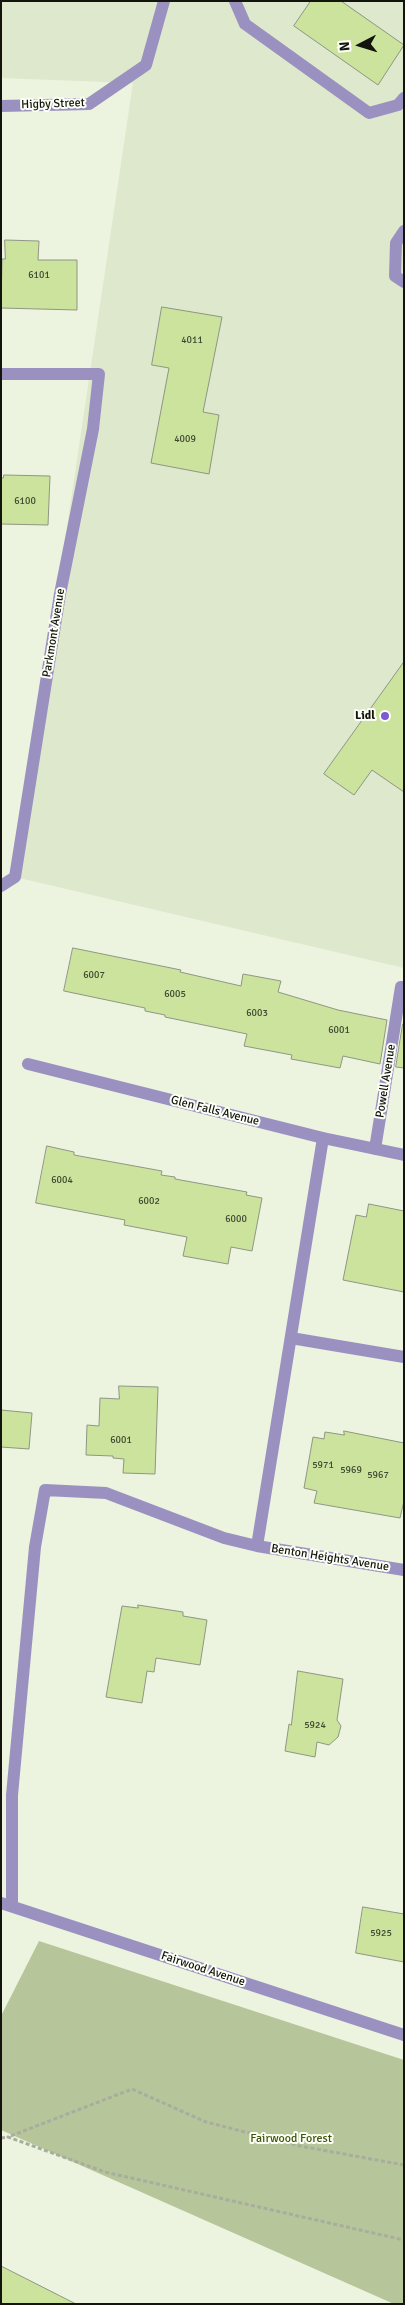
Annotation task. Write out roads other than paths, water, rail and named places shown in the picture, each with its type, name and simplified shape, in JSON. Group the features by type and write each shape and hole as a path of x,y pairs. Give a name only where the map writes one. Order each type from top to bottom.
{"street":[{"name":"Higby Street","path":"1,106 89,104 146,65 164,1"},
{"path":"235,1 245,24 370,113 398,105 404,98"},
{"path":"404,231 396,243 395,276 404,282"},
{"name":"Parkmont Avenue","path":"1,374 99,374 93,429 60,594 16,877 1,886"},
{"name":"Powell Avenue","path":"375,1149 401,987 404,987"},
{"name":"Glen Falls Avenue","path":"28,1064 324,1138 404,1155"},
{"path":"257,1546 324,1138"},
{"path":"292,1338 404,1357"},
{"name":"Benton Heights Avenue","path":"7,1905 12,1795 35,1547 45,1490 106,1493 224,1538 257,1546 404,1570"},
{"name":"Fairwood Avenue","path":"7,1905 404,2035"}],"place":[{"name":"Lidl","path":"385,716"}],"park label":[{"name":"Fairwood Forest","path":"291,2139"}]}
